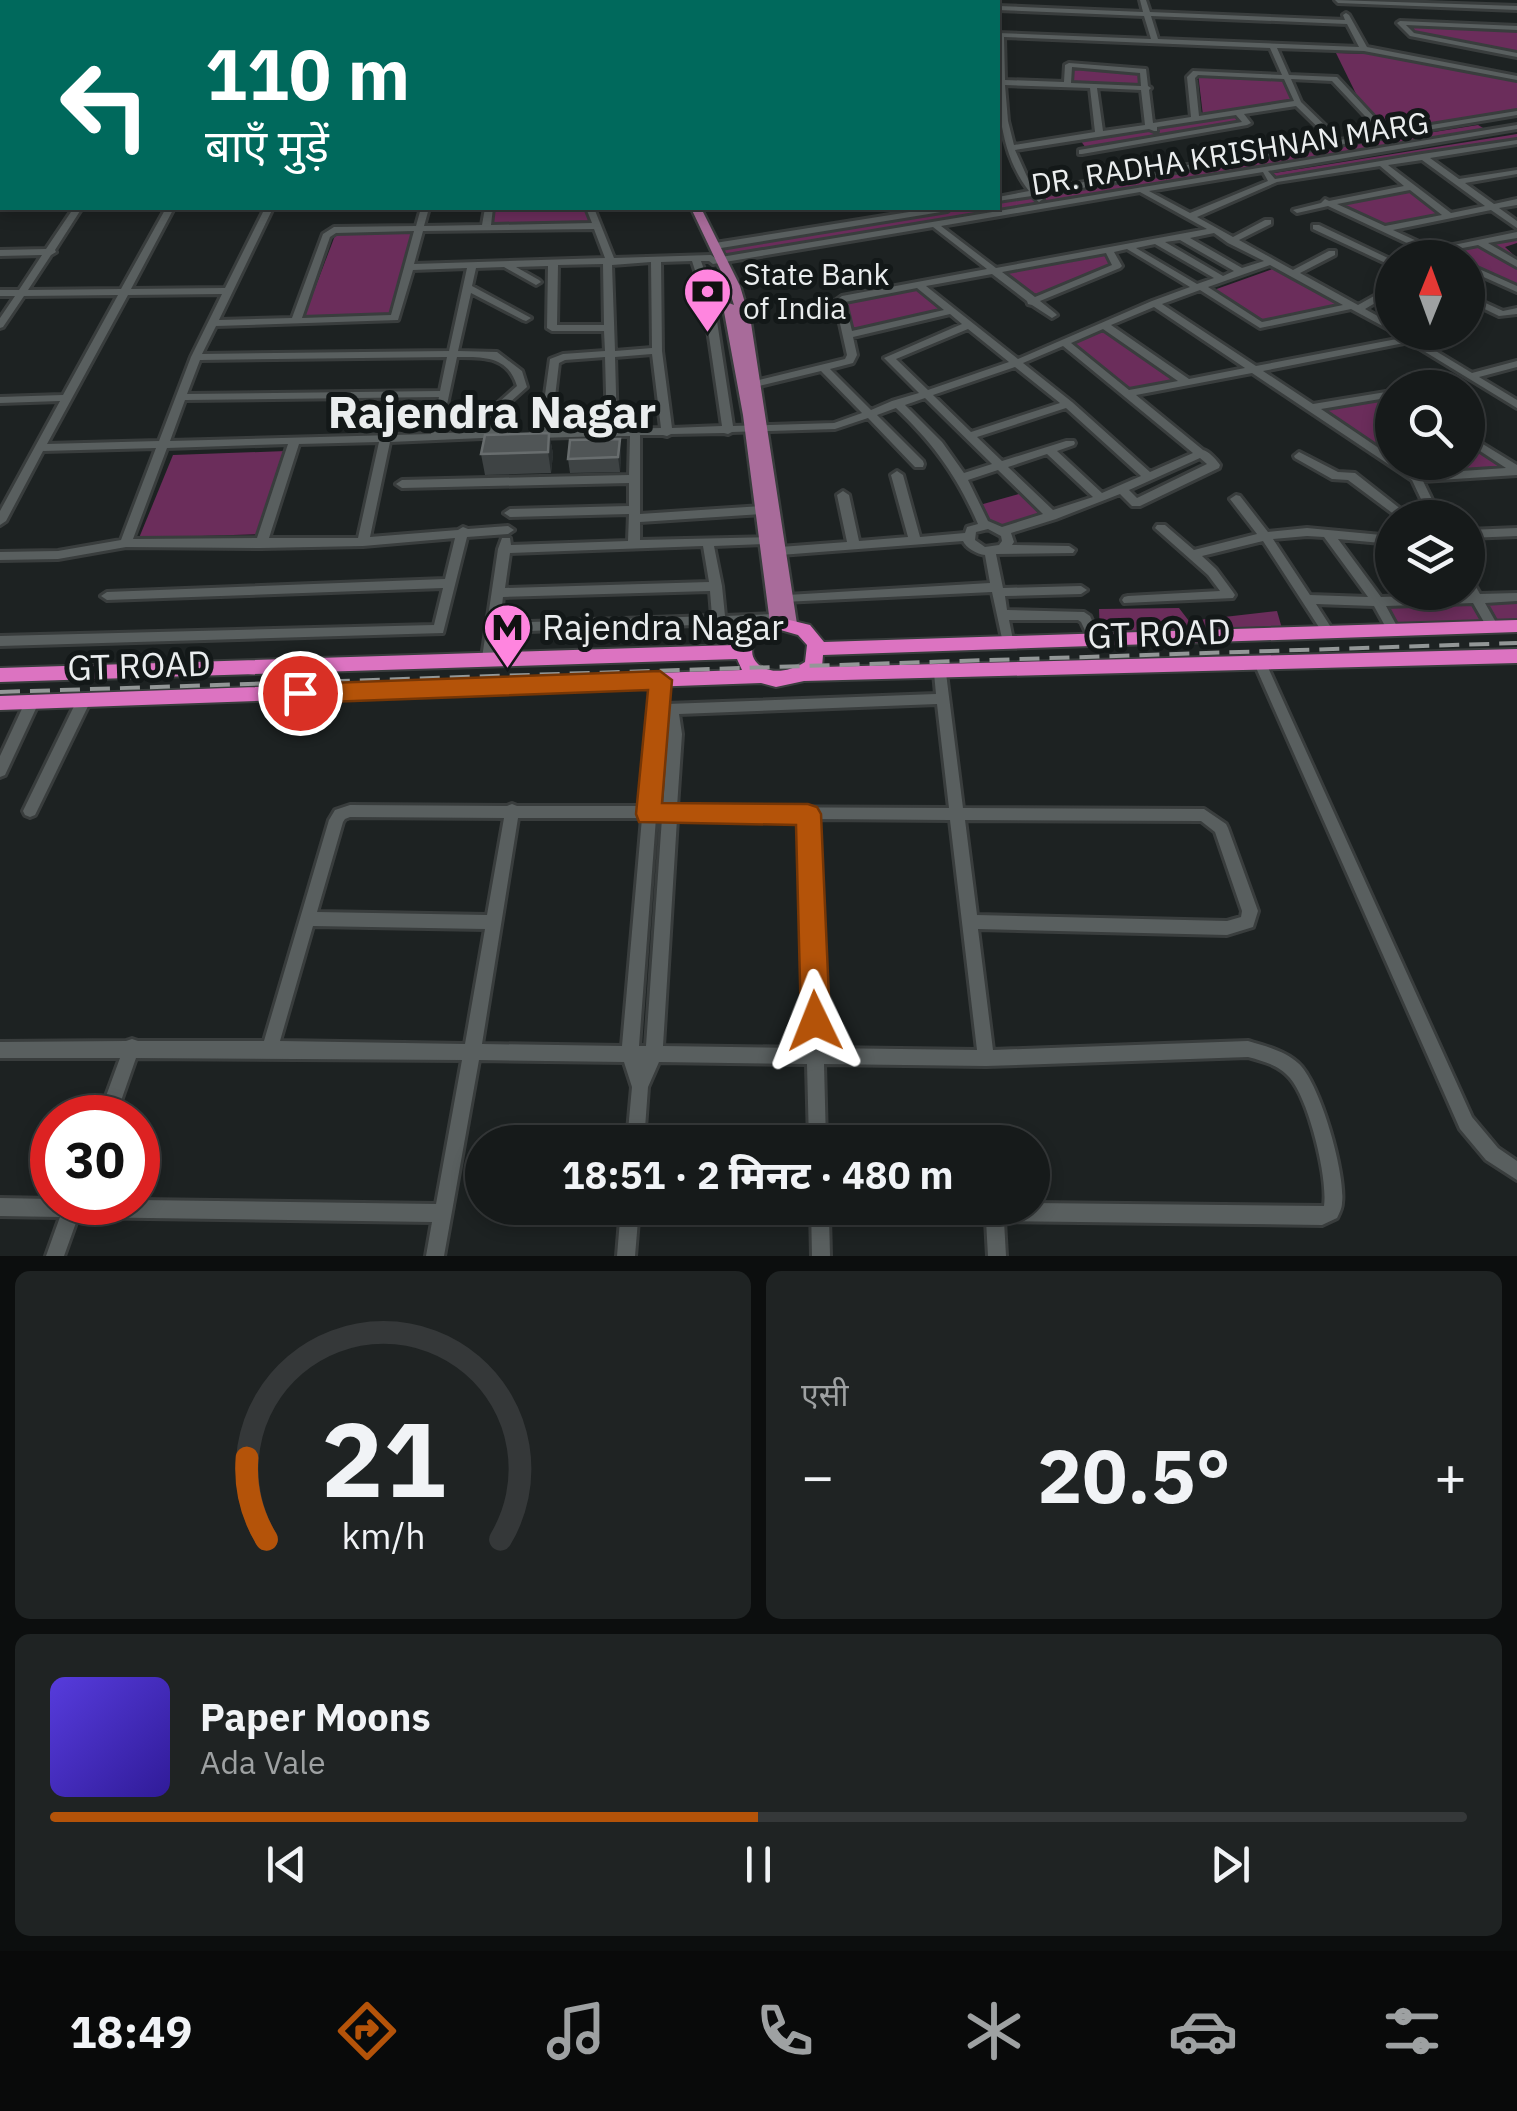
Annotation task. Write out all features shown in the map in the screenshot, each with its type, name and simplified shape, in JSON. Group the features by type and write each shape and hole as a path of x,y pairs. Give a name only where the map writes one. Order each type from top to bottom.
{"highway":[{"path":"781,622 809,634 818,649 813,666 803,674 782,680 760,676 749,668 742,652 751,632 781,622"},
{"name":"GT ROAD","path":"818,649 1517,626"},
{"name":"GT ROAD","path":"0,675 742,652"},
{"name":"GT ROAD","path":"803,674 1517,656"},
{"name":"GT ROAD","path":"1,704 760,676"}],"main road":[{"path":"688,210 716,258 734,323 780,551 787,599 781,622"},
{"path":"697,210 745,324 755,384 762,510 781,622"}],"street":[{"path":"1035,0 1037,10"},
{"path":"1143,0 1156,41"},
{"path":"1506,0 1514,8"},
{"path":"1364,49 1338,1 1514,8"},
{"path":"1453,3 1467,26"},
{"path":"1201,7 1205,16"},
{"path":"1000,8 1349,22"},
{"path":"1062,11 1066,38"},
{"path":"1517,28 1400,24 1412,35 1517,55"},
{"path":"1000,35 1364,49 1516,77"},
{"path":"1272,46 1298,102 1352,153"},
{"path":"1067,86 1066,67 1074,65 1140,70 1144,73 1149,126 1164,137"},
{"path":"1195,118 1190,83 1196,72 1340,80 1354,104 1517,224"},
{"path":"410,267 716,258 1046,211 1011,148 1000,82 1146,88"},
{"path":"1092,86 1100,134"},
{"path":"1011,148 1298,102"},
{"path":"1082,152 1247,123 1238,112"},
{"path":"1000,199 1517,113"},
{"path":"1473,121 1491,131"},
{"path":"1143,191 1517,128"},
{"name":"DR. RADHA KRISHNAN MARG","path":"716,258 1046,211 1517,128"},
{"path":"1074,138 1088,163"},
{"path":"1279,180 1517,142"},
{"path":"1383,166 1449,216"},
{"path":"1457,182 1517,172"},
{"path":"1190,217 1273,182 1266,173"},
{"path":"1297,210 1410,187"},
{"path":"1143,191 1375,319"},
{"path":"1325,202 1408,240"},
{"path":"1385,229 1517,202"},
{"path":"0,521 169,210"},
{"path":"126,543 196,357 268,210"},
{"path":"212,323 395,318 425,210"},
{"path":"486,228 489,210"},
{"path":"591,210 609,262 612,434"},
{"path":"716,258 938,210"},
{"path":"0,325 76,211"},
{"path":"1231,241 1268,222"},
{"path":"296,321 330,233 342,229 598,226"},
{"path":"938,227 1052,315"},
{"path":"1316,227 1375,254"},
{"path":"755,384 826,369 851,358 842,300 1213,231"},
{"path":"1485,241 1517,234"},
{"path":"1182,237 1242,272"},
{"path":"1158,242 1222,279"},
{"path":"1485,245 1517,264"},
{"path":"1130,248 1260,326 1356,308 1375,298"},
{"path":"0,253 52,252"},
{"path":"1031,302 1117,266 1110,252"},
{"path":"1291,274 1332,253"},
{"path":"696,259 708,296 728,431"},
{"path":"656,261 657,351 667,433"},
{"path":"528,435 835,426 1016,363 1155,303 1269,262"},
{"path":"553,264 552,328 608,328"},
{"path":"506,265 536,282"},
{"path":"435,438 472,266"},
{"path":"1485,275 1517,289"},
{"path":"919,285 1068,404 1149,477"},
{"path":"467,287 526,318"},
{"path":"0,293 230,291"},
{"path":"1155,303 1249,370 1375,451"},
{"path":"1485,306 1502,314 1517,311"},
{"path":"848,335 951,311"},
{"path":"968,325 890,356 1052,516"},
{"path":"1104,325 1187,382"},
{"path":"1064,342 1203,452 1214,467 1136,503 1122,489"},
{"path":"1130,393 1375,343"},
{"path":"1428,350 1461,370"},
{"path":"545,435 554,362 563,357 657,351"},
{"path":"196,357 493,354 518,372 522,380 520,392 494,411 492,435"},
{"path":"1485,372 1517,364"},
{"path":"826,369 918,464"},
{"path":"1485,385 1517,405"},
{"path":"181,397 445,394"},
{"path":"1310,408 1375,397"},
{"path":"0,400 64,398"},
{"path":"896,403 929,432 964,477 984,525"},
{"path":"972,435 1068,404"},
{"path":"634,545 635,434"},
{"path":"39,448 510,435"},
{"path":"363,542 385,438"},
{"path":"261,544 296,442"},
{"path":"964,477 1070,443"},
{"path":"1485,449 1517,470"},
{"path":"1049,450 1101,498"},
{"path":"1068,550 996,551 972,546 968,537 971,530 984,525 1003,531 1052,516 1203,452"},
{"path":"1299,456 1339,477 1351,476 1383,500"},
{"path":"1485,473 1517,470"},
{"path":"897,475 916,541"},
{"path":"402,484 635,479"},
{"path":"843,495 854,545"},
{"path":"1236,499 1309,599 1328,632"},
{"path":"0,556 58,554 126,543 363,542 509,522 762,510"},
{"path":"488,658 509,522"},
{"path":"1128,600 1227,597 1227,591 1212,572 1161,528"},
{"path":"0,641 439,630 463,531"},
{"path":"996,551 1008,542 1003,531"},
{"path":"1485,533 1517,532"},
{"path":"1328,534 1375,598"},
{"path":"1192,555 1266,537 1328,534 1375,541"},
{"path":"780,551 968,537"},
{"path":"504,549 766,540"},
{"path":"708,544 719,621"},
{"path":"996,551 1007,640"},
{"path":"107,596 450,583"},
{"path":"498,593 716,586"},
{"path":"787,599 1082,590"},
{"path":"1485,598 1517,597"},
{"path":"1309,599 1375,602"},
{"path":"1382,610 1393,630"},
{"path":"1482,610 1492,626"},
{"path":"1002,615 1080,615 1086,618 1094,638"},
{"path":"492,628 781,622"},
{"path":"1260,664 1466,1123 1492,1154 1517,1171"},
{"path":"940,673 986,1058"},
{"path":"640,1087 630,1054 648,814 664,707 660,680"},
{"path":"664,707 944,699"},
{"path":"30,811 84,700"},
{"path":"0,772 32,702"},
{"path":"637,1125 640,1087 654,1054 670,814 675,719 664,707"},
{"path":"270,1049 340,814 363,810 1204,815 1214,820 1226,838 1250,911 1248,922 1227,928 972,922"},
{"path":"435,1256 512,810"},
{"path":"808,814 818,1125"},
{"path":"308,918 494,922"},
{"path":"114,1095 132,1047"},
{"path":"0,1050 132,1047 986,1058 1231,1048 1264,1053 1295,1070 1303,1082 1324,1149 1334,1201 1331,1212 1322,1216 1050,1213"},
{"path":"0,1208 30,1207"},
{"path":"160,1207 443,1213"},
{"path":"55,1256 66,1225"},
{"path":"626,1256 629,1225"},
{"path":"820,1225 821,1256"},
{"path":"995,1225 997,1256"}],"shaded area":[{"path":"1409,25 1517,30 1517,53 1415,34"},
{"path":"1336,53 1373,54 1517,81 1517,113 1391,135 1362,106"},
{"path":"1071,67 1141,71 1142,86 1070,84"},
{"path":"1198,73 1281,77 1292,102 1203,116"},
{"path":"1242,115 1250,123 1086,148 1080,140"},
{"path":"1478,125 1490,132 727,262 720,246 947,210 1000,210 1000,202"},
{"path":"1517,134 1517,143 1277,181 1269,174"},
{"path":"1416,189 1455,216 1385,229 1329,204"},
{"path":"493,210 588,210 591,223 490,225"},
{"path":"418,232 393,316 304,317 336,233"},
{"path":"1517,236 1517,243 1505,247 1517,258 1517,288 1485,274 1485,242"},
{"path":"1110,252 1124,266 1031,302 993,271"},
{"path":"1278,267 1348,309 1261,326 1211,291"},
{"path":"920,286 949,309 851,334 844,301"},
{"path":"1112,328 1185,379 1130,390 1071,344"},
{"path":"1375,402 1375,448 1317,412"},
{"path":"286,451 260,534 139,538 173,455"},
{"path":"1485,453 1512,473 1485,473"},
{"path":"1026,492 1051,516 1008,531 983,527 976,506"},
{"path":"1517,599 1517,627 1396,630 1383,610 1485,610 1485,600"},
{"path":"1179,608 1189,621 1277,611 1283,632 1100,638 1099,609"}],"building":[{"path":"549,433 548,452 481,454 485,435"},
{"path":"620,439 618,457 568,459 570,440"}],"railway":[{"path":"0,692 1517,643"}],"place":[{"name":"State Bank of India","path":"708,334"},
{"name":"Rajendra Nagar","path":"507,670"}],"district":[{"name":"Rajendra Nagar","path":"492,412"}],"route":[{"path":"300,693 660,680 648,814 808,814 815,1021"}]}
